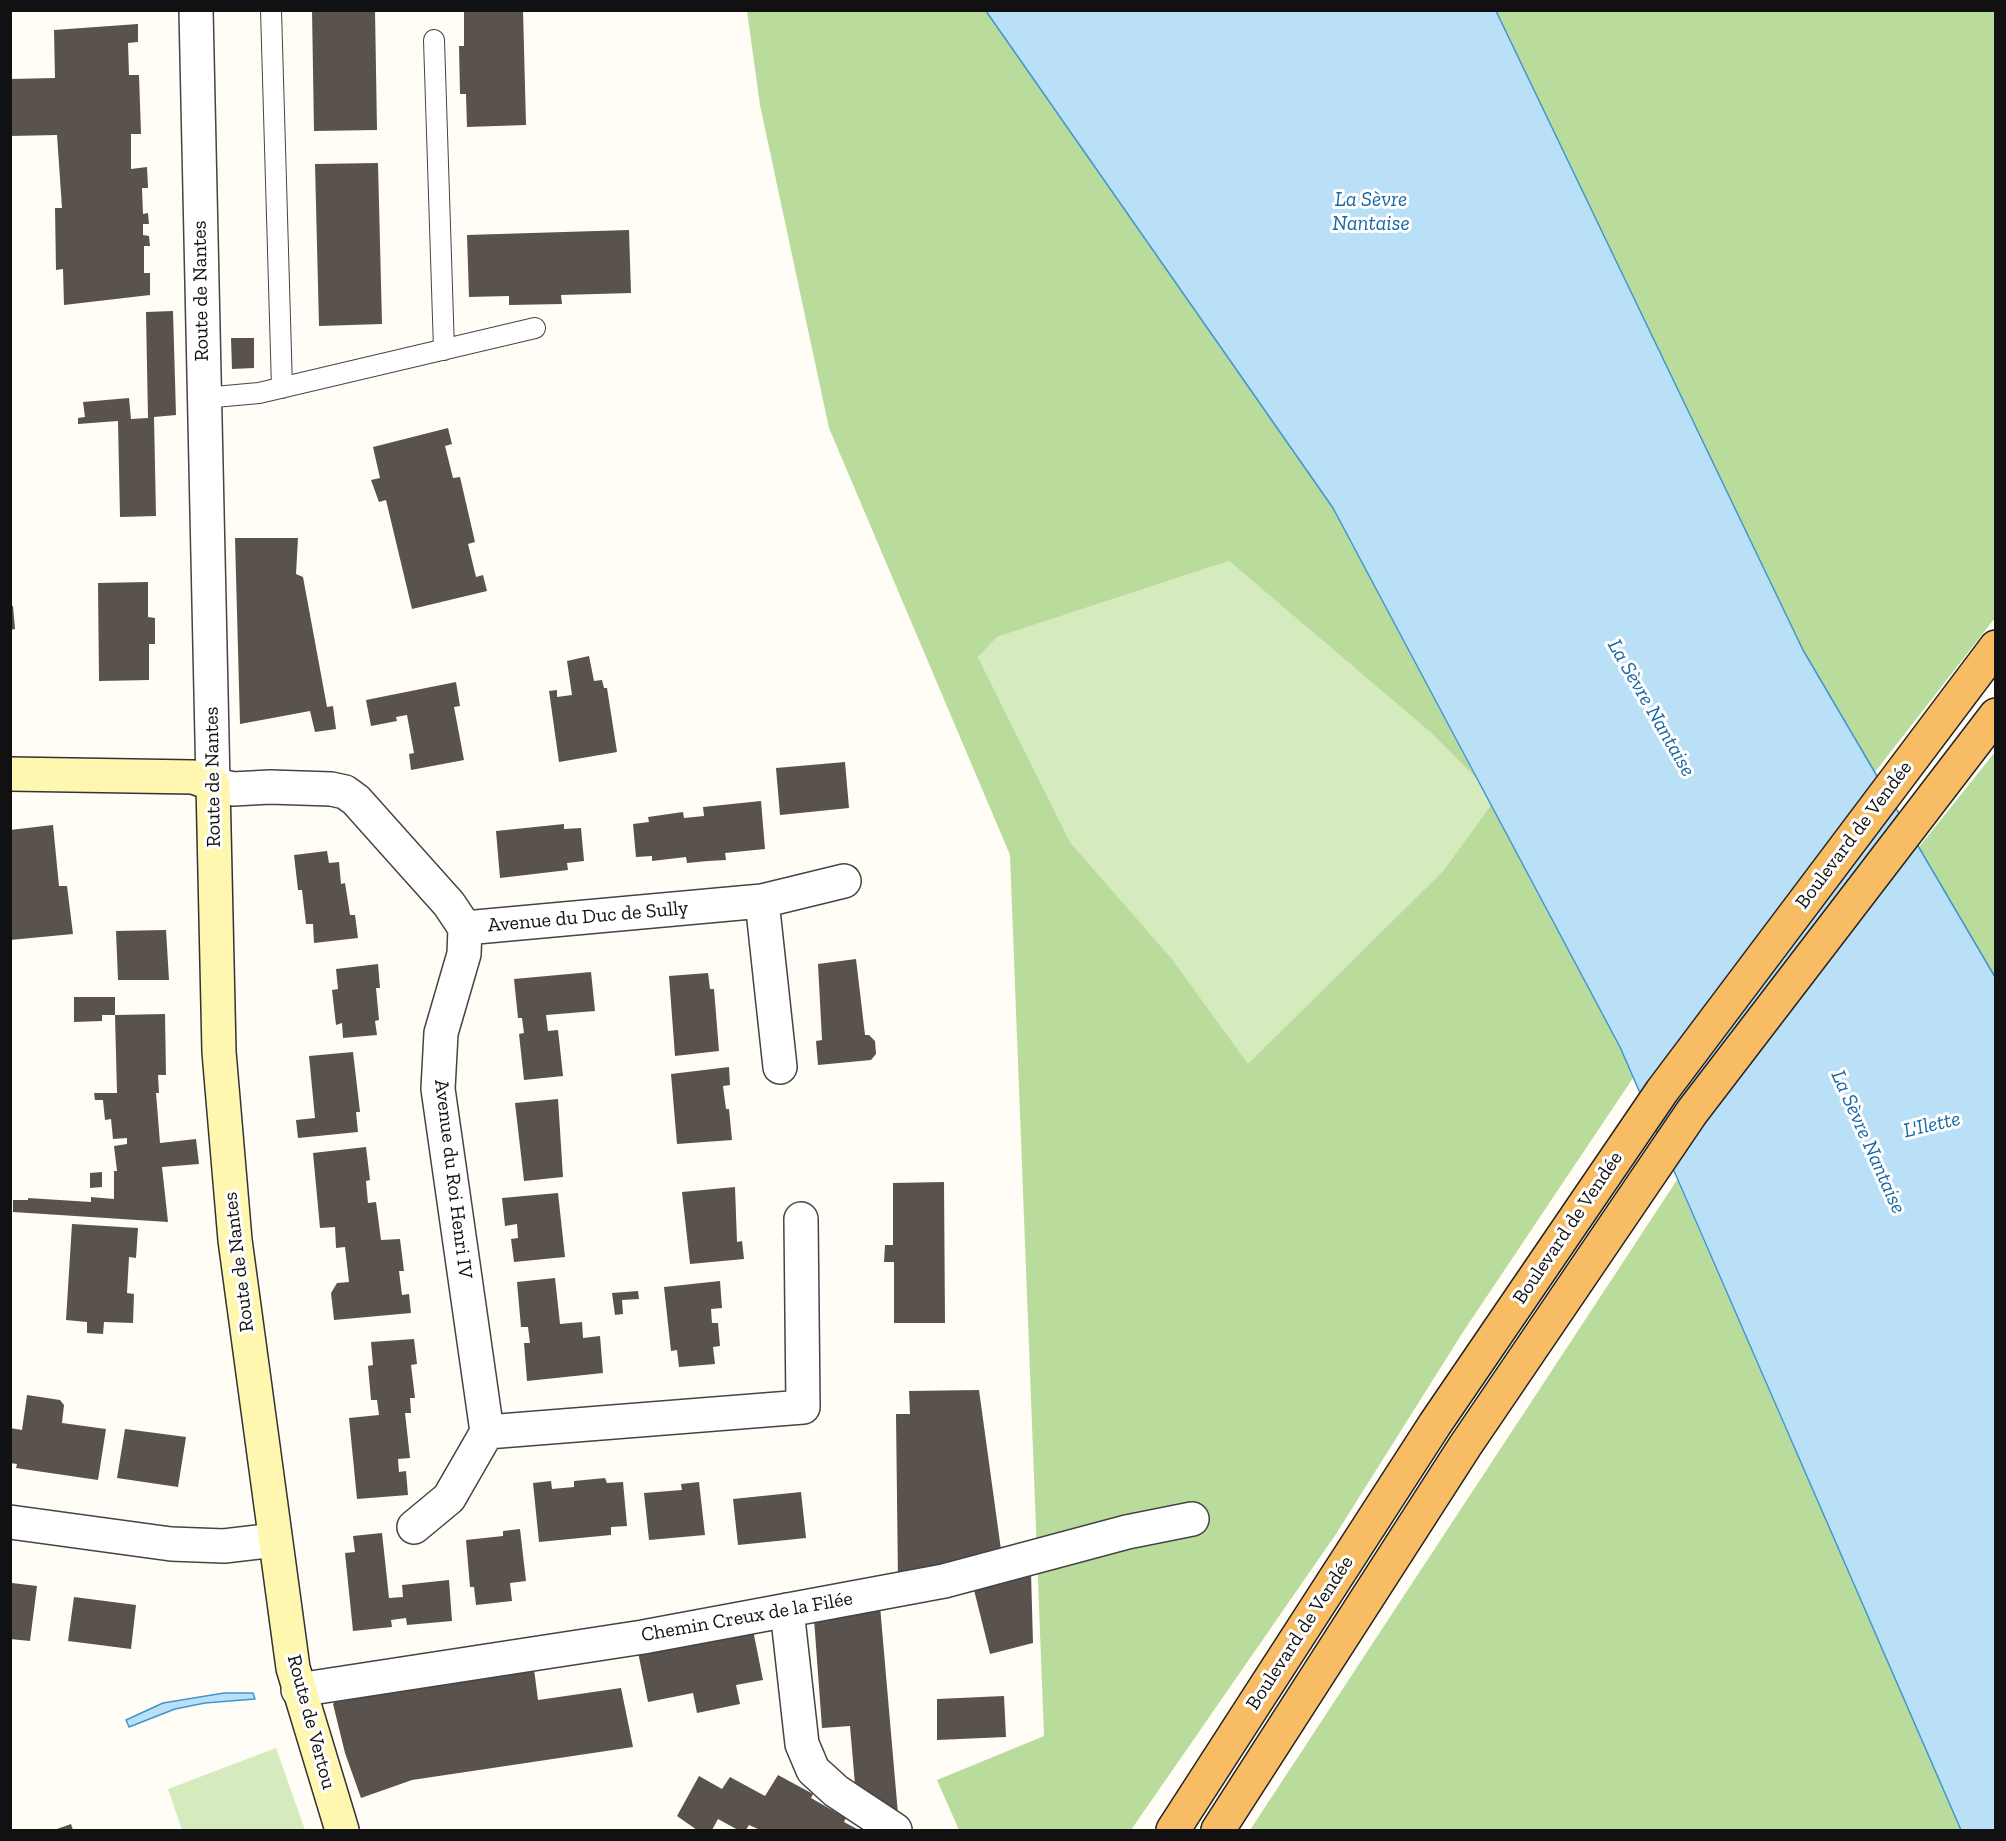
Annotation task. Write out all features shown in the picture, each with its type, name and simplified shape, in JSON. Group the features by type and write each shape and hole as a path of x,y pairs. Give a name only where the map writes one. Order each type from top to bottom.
{"highway":[{"name":"Boulevard de Vendée","path":"1173,1830 1435,1424 1662,1091 1995,647"},
{"name":"Boulevard de Vendée","path":"1218,1830 1464,1446 1692,1112 1995,715"}],"main road":[{"path":"10,774 193,777 213,784"},
{"name":"Route de Nantes","path":"213,784 219,1052 225,1141 235,1240 275,1540"},
{"name":"Route de Vertou","path":"275,1540 297,1690 342,1830"}],"street":[{"name":"Route de Nantes","path":"196,10 213,784"},
{"name":"Avenue du Duc de Sully","path":"213,784 233,789 270,787 331,789 345,792 356,800 449,904 465,928 762,901 844,881"},
{"path":"762,901 780,1067"},
{"name":"Avenue du Roi Henri IV","path":"465,928 464,954 441,1033 438,1089 487,1432"},
{"path":"414,1527 449,1498 487,1432 803,1407 801,1219"},
{"name":"Chemin Creux de la Filée","path":"297,1690 643,1637 944,1581 1127,1532 1192,1519"},
{"path":"10,1522 171,1544 224,1546 275,1540"},
{"path":"787,1610 802,1744 813,1770 836,1791 895,1830"}],"lane":[{"path":"271,10 282,388"},
{"path":"434,40 444,350"},
{"path":"203,398 259,393 535,328"}],"green space":[{"path":"747,11 986,11 1333,508 1476,778 1430,732 1229,561 997,637 978,657 1070,842 1172,959 1248,1064 1443,871 1491,805 1620,1047 1633,1078 1463,1332 1336,1534 1131,1830 959,1830 937,1780 1044,1736 1010,855 829,428 760,105"},
{"path":"1496,11 1995,11 1995,618 1875,772 1803,650"},
{"path":"1229,561 1430,732 1476,778 1491,805 1443,871 1248,1065 1172,959 1070,842 978,657 997,637"},
{"path":"1995,752 1995,977 1919,847"},
{"path":"1677,1180 1961,1830 1250,1830"},
{"path":"276,1748 305,1830 182,1830 168,1789"}],"water":[{"name":"La Sèvre Nantaise","path":"986,11 1496,11 1803,650 1995,977 1995,1830 1961,1830 1620,1047 1333,508"},
{"path":"224,1693 253,1693 255,1699 205,1703 175,1709 129,1727 126,1720 163,1703"}],"building":[{"path":"312,10 375,10 377,130 314,131"},
{"path":"523,10 526,125 467,127 466,94 460,94 459,46 464,46 464,12"},
{"path":"138,24 138,42 128,43 129,75 139,75 141,134 131,134 131,169 147,167 148,188 142,188 143,214 148,213 149,224 143,224 143,235 149,236 150,246 144,246 144,273 150,273 150,295 64,305 63,269 56,270 55,208 62,208 57,135 10,136 10,79 55,78 54,30"},
{"path":"378,163 382,324 319,326 315,164"},
{"path":"629,230 631,293 561,295 562,304 509,305 509,296 469,297 467,235"},
{"path":"173,311 176,415 154,417 156,516 120,517 118,421 78,424 78,418 85,417 83,402 129,398 131,419 148,418 146,312"},
{"path":"231,338 254,338 254,368 232,369"},
{"path":"448,428 452,444 445,446 453,478 460,477 475,542 468,544 476,577 483,575 487,591 412,609 386,500 379,502 371,480 380,478 373,447"},
{"path":"235,538 298,538 296,574 303,577 327,707 333,706 336,729 315,732 310,711 240,724"},
{"path":"148,582 148,617 155,618 155,644 149,644 149,680 99,681 98,583"},
{"path":"10,606 13,606 15,629 10,630"},
{"path":"589,656 594,681 602,680 604,688 607,688 617,752 559,762 549,691 557,690 557,697 572,695 567,661"},
{"path":"456,682 460,706 454,707 464,760 411,770 409,754 414,753 407,715 396,717 397,721 371,726 366,700"},
{"path":"845,762 849,808 780,815 776,768"},
{"path":"761,801 765,849 725,853 726,860 687,863 686,857 652,861 652,856 636,857 633,824 649,822 648,817 683,812 684,818 704,816 703,807"},
{"path":"564,824 564,829 581,828 584,861 567,863 568,870 500,878 496,831"},
{"path":"53,825 59,886 67,886 73,934 10,940 10,830"},
{"path":"327,851 329,863 339,862 341,884 345,883 350,915 355,915 358,938 314,943 313,924 306,924 302,890 298,890 294,855"},
{"path":"166,930 169,980 118,980 116,931"},
{"path":"856,959 865,1035 869,1035 875,1041 876,1054 871,1060 818,1065 816,1041 822,1040 818,964"},
{"path":"378,964 380,988 376,988 379,1020 375,1021 377,1035 343,1038 342,1023 336,1025 332,990 338,989 336,969"},
{"path":"591,972 595,1011 546,1015 548,1031 558,1030 563,1076 524,1080 519,1034 524,1033 522,1018 518,1018 514,979"},
{"path":"708,973 710,989 714,989 719,1051 675,1056 669,976"},
{"path":"74,997 115,997 115,1015 102,1015 102,1021 74,1022"},
{"path":"165,1014 166,1075 158,1075 159,1093 156,1093 160,1143 196,1139 199,1164 162,1167 168,1222 13,1212 13,1200 28,1200 28,1198 91,1202 91,1197 114,1199 114,1171 117,1171 114,1146 127,1144 127,1138 113,1139 111,1119 105,1120 103,1100 95,1100 94,1093 117,1093 115,1015"},
{"path":"353,1052 360,1112 356,1112 358,1132 298,1138 296,1120 315,1118 309,1056"},
{"path":"729,1067 730,1085 723,1086 726,1109 729,1109 732,1140 677,1144 671,1074"},
{"path":"558,1099 563,1177 524,1181 515,1103"},
{"path":"366,1147 370,1180 366,1181 368,1203 376,1202 381,1240 400,1239 404,1271 399,1271 402,1295 409,1294 411,1313 334,1320 331,1293 337,1283 349,1282 345,1247 336,1248 335,1227 320,1228 313,1153"},
{"path":"102,1172 102,1187 90,1188 90,1173"},
{"path":"944,1182 945,1323 894,1323 894,1262 884,1262 885,1245 893,1245 893,1183"},
{"path":"735,1187 737,1242 742,1241 744,1259 690,1264 682,1192"},
{"path":"558,1193 565,1257 514,1262 511,1239 518,1238 517,1224 505,1226 502,1198"},
{"path":"72,1224 138,1228 136,1258 129,1257 127,1293 134,1294 133,1323 104,1322 103,1334 87,1333 87,1322 66,1320"},
{"path":"555,1278 560,1324 582,1322 583,1338 600,1336 603,1373 527,1381 524,1343 530,1343 528,1327 521,1327 517,1282"},
{"path":"720,1281 722,1308 711,1309 712,1323 718,1323 720,1346 713,1347 715,1364 679,1367 677,1350 671,1351 664,1287"},
{"path":"638,1291 639,1299 622,1300 623,1314 615,1315 612,1293"},
{"path":"414,1339 417,1364 411,1365 415,1398 410,1398 411,1413 405,1413 410,1458 398,1459 399,1472 406,1471 408,1495 357,1499 349,1418 379,1415 377,1400 371,1400 368,1366 373,1365 371,1342"},
{"path":"979,1390 1002,1557 898,1582 896,1414 910,1414 909,1391"},
{"path":"27,1395 60,1400 64,1405 62,1423 106,1429 98,1480 16,1468 17,1464 10,1463 10,1428 22,1430"},
{"path":"125,1429 186,1437 178,1487 117,1478"},
{"path":"605,1478 607,1483 623,1482 627,1526 611,1527 611,1535 539,1542 533,1483 551,1481 552,1489 574,1487 574,1481"},
{"path":"699,1482 705,1535 649,1540 644,1493 682,1490 681,1484"},
{"path":"801,1492 806,1538 738,1545 733,1499"},
{"path":"520,1529 526,1581 510,1583 512,1601 476,1605 474,1587 470,1587 466,1540 503,1536 503,1531"},
{"path":"382,1533 389,1598 403,1597 402,1585 449,1580 452,1621 407,1625 406,1618 391,1620 392,1627 353,1631 345,1553 355,1552 353,1536"},
{"path":"1031,1573 1033,1643 990,1654 973,1586"},
{"path":"12,1583 37,1586 30,1641 10,1639"},
{"path":"74,1597 136,1605 131,1649 68,1641"},
{"path":"880,1606 898,1814 855,1785 850,1726 822,1728 814,1619"},
{"path":"753,1630 763,1680 736,1685 740,1704 697,1713 693,1693 648,1702 638,1652"},
{"path":"534,1669 538,1700 621,1688 633,1747 412,1780 361,1798 345,1753 333,1704 340,1695"},
{"path":"1004,1696 1006,1737 937,1740 937,1699"},
{"path":"778,1775 813,1794 811,1798 846,1818 844,1822 859,1830 760,1830 749,1825 746,1830 738,1830 718,1819 712,1830 697,1830 677,1816 699,1776 722,1789 730,1777 765,1796"},
{"path":"71,1824 73,1830 54,1830"}],"water label":[{"name":"L'Ilette","path":"1932,1125"}]}
